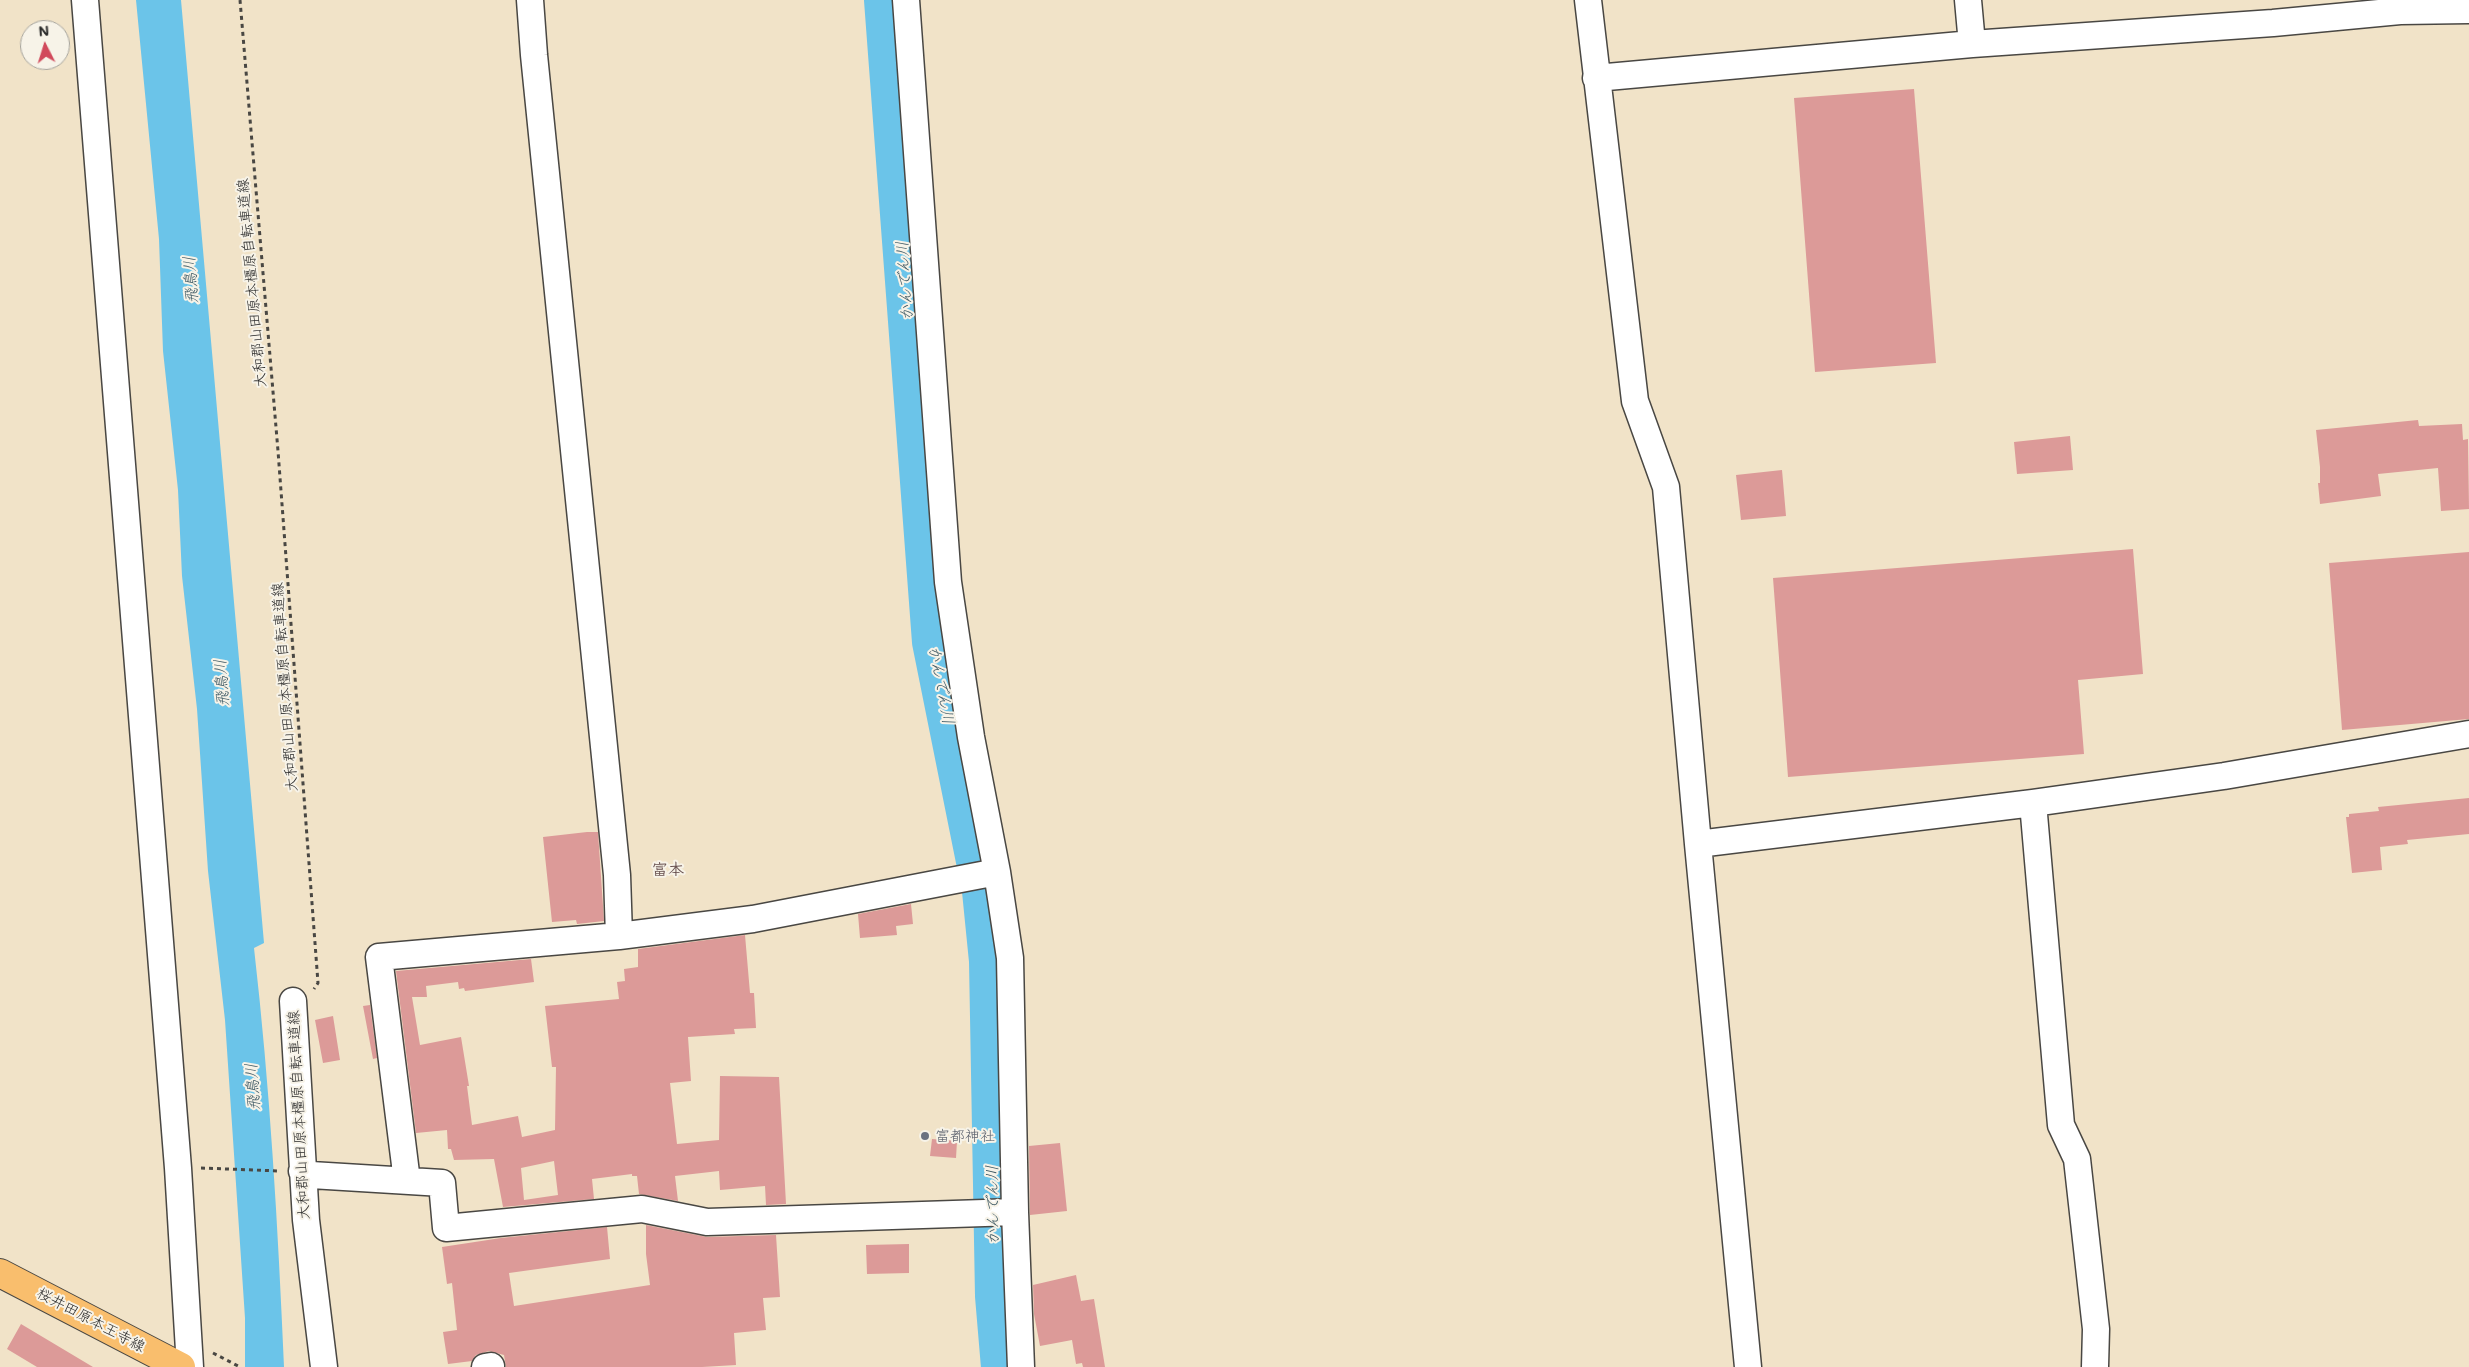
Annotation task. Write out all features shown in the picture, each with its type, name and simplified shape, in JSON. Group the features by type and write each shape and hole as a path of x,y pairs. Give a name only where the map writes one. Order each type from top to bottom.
{"main road":[{"name":"桜井田原本王寺線","path":"0,1272 181,1367"}],"street":[{"path":"85,0 177,1158 190,1367"},
{"path":"530,0 617,875 620,936"},
{"path":"906,0 948,582 970,737 997,872 1010,958 1014,1212 1021,1367"},
{"path":"1588,0 1634,401 1666,487 1748,1367"},
{"path":"1968,0 1972,44"},
{"path":"1596,78 1972,44 2273,23 2400,11 2469,10"},
{"path":"1698,844 2033,803 2224,776 2469,734"},
{"path":"2033,803 2061,1125 2078,1159 2096,1329 2095,1367"},
{"path":"407,1181 379,957 620,936 753,920 997,872"},
{"path":"303,996 302,1171 324,1367"},
{"path":"302,1171 311,1175 442,1183 446,1228 642,1209 707,1222 1014,1212"},
{"path":"485,1367 491,1366"}],"path":[{"name":"大和郡山田原本橿原自転車道線","path":"240,0 318,983 303,996"},
{"path":"199,1168 302,1171"}],"water":[{"name":"飛鳥川","path":"136,0 181,0 264,943 254,948 265,1052 273,1157 284,1367 245,1367 245,1318 225,1020 208,871 197,709 182,576 178,490 163,351 159,239"}],"building":[{"path":"1914,89 1936,363 1815,372 1794,98"},
{"path":"2418,420 2419,426 2462,424 2463,440 2468,439 2469,509 2441,511 2438,468 2378,474 2381,496 2320,504 2318,483 2320,483 2320,467 2316,430"},
{"path":"2070,436 2073,470 2017,474 2014,442"},
{"path":"1782,470 1786,516 1741,520 1736,475"},
{"path":"2133,549 2143,674 2078,680 2084,754 1788,777 1773,578"},
{"path":"2469,552 2469,719 2342,730 2329,563"},
{"path":"2469,798 2469,834 2407,840 2408,844 2380,847 2382,870 2352,873 2346,817 2349,817 2349,814 2379,811 2378,807"},
{"path":"598,832 604,921 577,924 576,920 552,922 543,837"},
{"path":"911,904 913,924 896,926 897,935 860,938 858,914"},
{"path":"745,935 750,993 754,993 756,1028 734,1029 735,1034 688,1037 691,1081 670,1083 677,1144 719,1140 720,1076 779,1077 786,1204 766,1205 765,1186 720,1190 719,1171 675,1176 678,1201 639,1194 637,1176 632,1176 632,1174 592,1179 594,1199 503,1207 494,1159 454,1160 451,1149 448,1149 447,1130 416,1133 396,971 531,959 534,982 465,991 464,988 459,989 458,982 426,986 427,997 412,997 420,1045 461,1037 469,1086 467,1086 472,1125 518,1116 522,1137 555,1130 556,1067 552,1067 545,1006 619,999 617,982 625,981 624,969 638,967 638,949","holes":["554,1161 558,1195 524,1200 521,1168"]},
{"path":"370,1005 377,1058 373,1059 363,1006"},
{"path":"333,1016 340,1060 323,1063 315,1020"},
{"path":"932,1139 957,1141 956,1158 930,1156"},
{"path":"1060,1143 1067,1211 1030,1215 1029,1146"},
{"path":"646,1225 707,1237 776,1235 780,1297 763,1298 766,1330 734,1333 736,1365 702,1367 506,1367 504,1355 489,1351 476,1355 472,1361 448,1364 443,1332 457,1330 452,1283 447,1284 442,1247 501,1238 607,1227 610,1259 509,1273 514,1306 650,1285 646,1254"},
{"path":"909,1244 909,1273 867,1274 866,1245"},
{"path":"1076,1275 1081,1301 1094,1299 1105,1367 1083,1367 1082,1363 1076,1364 1072,1340 1040,1346 1034,1314 1033,1285"},
{"path":"21,1324 93,1367 37,1367 7,1349"}],"waterway":[{"name":"かんでん川","path":"884,0 932,642 982,891 989,961 995,1296 1001,1367"}],"place":[{"name":"富都神社","path":"925,1136"}],"district":[{"name":"富本","path":"668,870"}]}
